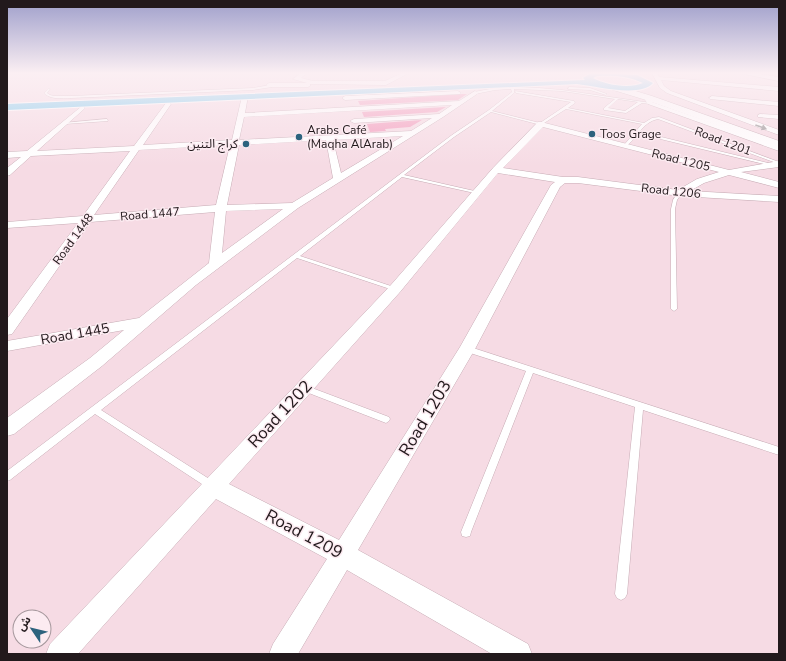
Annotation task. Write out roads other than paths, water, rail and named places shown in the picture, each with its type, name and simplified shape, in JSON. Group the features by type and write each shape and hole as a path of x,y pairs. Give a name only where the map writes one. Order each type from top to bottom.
{"main road":[{"path":"7,107 75,104"}],"street":[{"name":"Road 1448","path":"7,330 87,220 168,104"},
{"path":"215,264 222,208 244,104"},
{"path":"348,104 351,110 358,135"},
{"path":"242,115 447,104"},
{"path":"7,428 96,362 142,322 215,264 294,206 459,104"},
{"path":"655,104 779,144"},
{"path":"679,104 779,140"},
{"path":"700,104 779,133"},
{"path":"728,104 740,108"},
{"path":"7,173 82,108"},
{"path":"779,117 756,114 779,122"},
{"path":"354,121 441,116"},
{"path":"706,120 779,149"},
{"name":"Road 1205","path":"541,124 779,185"},
{"name":"Road 1202","path":"60,654 395,289 496,170 541,124"},
{"path":"7,155 414,132"},
{"path":"329,137 338,178"},
{"name":"Road 1201","path":"680,193 698,182 732,173 777,164"},
{"name":"Road 1206","path":"496,170 563,180 578,180 680,193 779,199"},
{"name":"Road 1203","path":"282,654 344,555 467,349 556,185 563,180"},
{"name":"Road 1447","path":"7,225 87,220 222,208 294,206"},
{"name":"Road 1445","path":"7,346 142,322"},
{"name":"Road 1209","path":"213,487 344,555 518,654"}],"lane":[{"path":"7,477 295,256 453,136 490,111 497,104"},
{"path":"541,124 571,104"},
{"path":"611,104 605,109 626,112 641,104"},
{"name":"Road 1201","path":"565,108 645,124 655,118 662,118 777,164"},
{"name":"Road 1205","path":"490,111 541,124"},
{"path":"65,123 107,120"},
{"path":"625,146 645,124"},
{"path":"653,136 777,164"},
{"path":"401,176 477,192"},
{"path":"674,309 673,209 675,200 680,193"},
{"path":"295,256 395,289"},
{"path":"467,349 779,451"},
{"path":"466,532 530,370"},
{"path":"304,388 386,419"},
{"path":"621,594 639,405"},
{"name":"Road 1209","path":"95,410 213,487"}],"place":[{"name":"Toos Grage","path":"592,134"},
{"name":"Arabs Café (Maqha AlArab)","path":"299,137"},
{"name":"كراج التنين","path":"246,144"}]}
